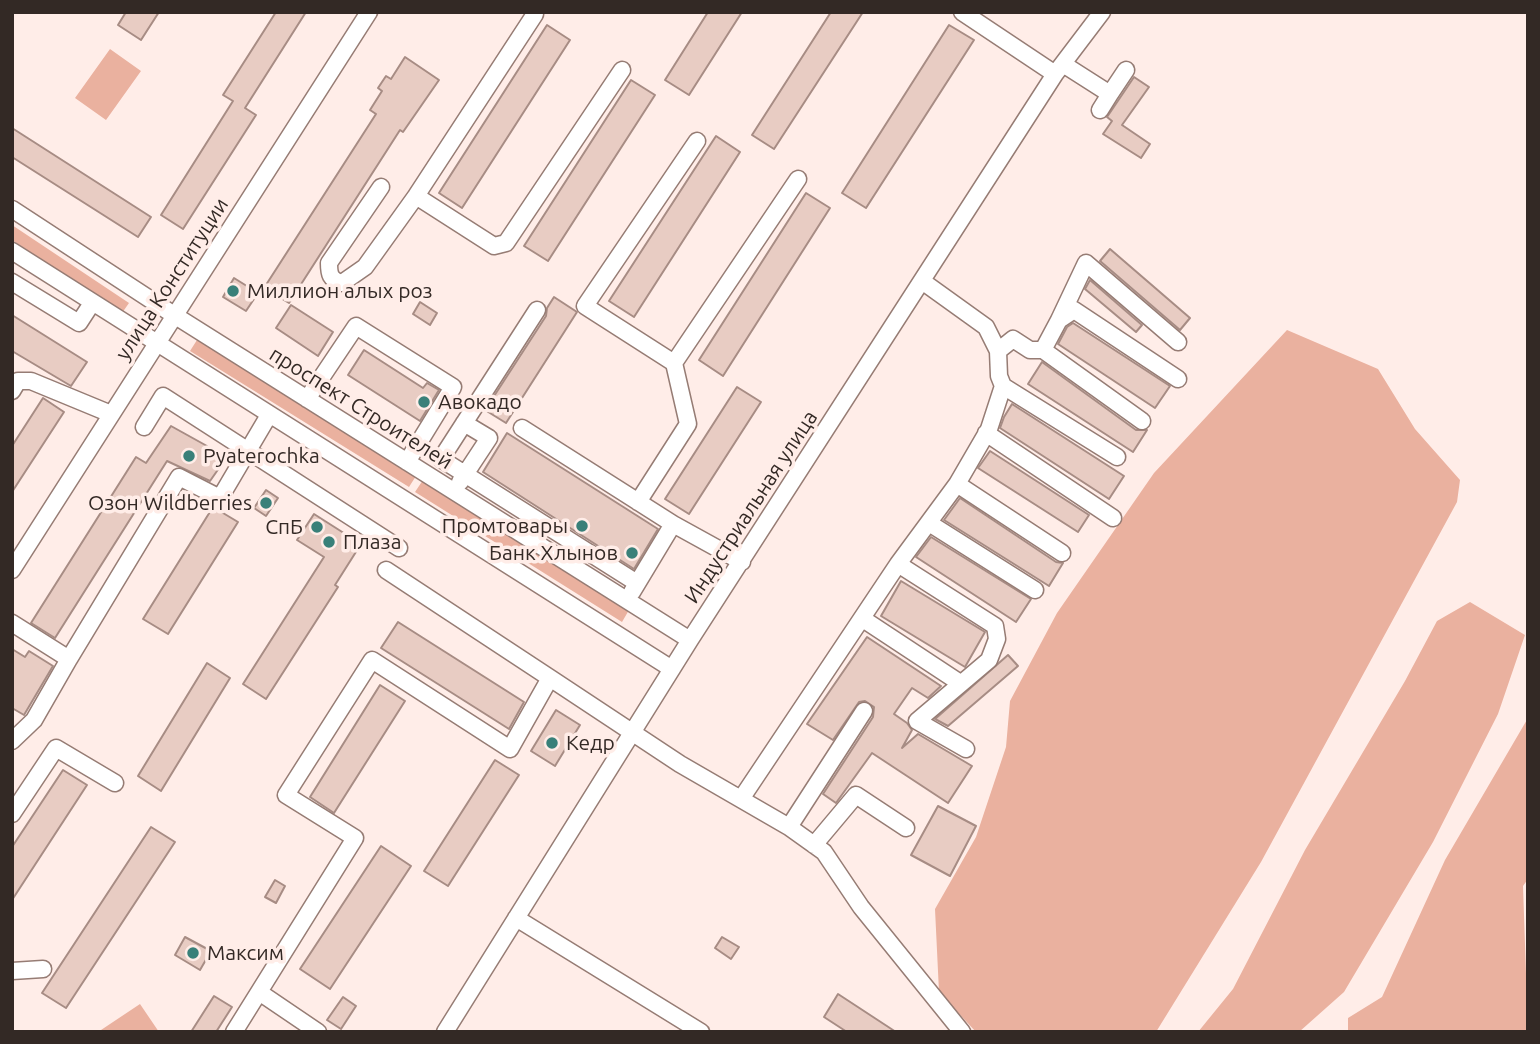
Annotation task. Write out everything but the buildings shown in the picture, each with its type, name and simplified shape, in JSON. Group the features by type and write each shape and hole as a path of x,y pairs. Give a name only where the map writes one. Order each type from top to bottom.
{"street":[{"name":"улица Конституции","path":"12,570 369,12"},
{"path":"961,12 1059,69 1110,94"},
{"name":"Индустриальная улица","path":"445,1032 690,640 1059,69 1102,12"},
{"path":"381,187 329,263 329,274 335,281 342,283 365,267 416,196 534,14"},
{"path":"416,196 494,246 506,243 622,70"},
{"path":"1100,110 1126,70"},
{"path":"638,502 688,424 674,363 586,306 697,141"},
{"path":"674,363 798,179"},
{"name":"проспект Строителей","path":"12,209 174,315 690,640"},
{"path":"12,251 672,669"},
{"path":"1043,350 1086,263 1178,342"},
{"path":"922,281 986,327 998,351 999,376 1003,386 1117,457"},
{"path":"12,282 79,323 92,303"},
{"path":"537,310 439,462 466,474 637,583"},
{"path":"1059,320 1074,310 1178,379"},
{"path":"307,399 356,327 442,380 453,387 407,462"},
{"path":"998,351 1013,338 1030,350 1043,350 1142,421"},
{"path":"14,383 31,381 111,414"},
{"path":"741,799 898,564 957,484 986,433 1003,386"},
{"path":"144,427 163,396 399,548"},
{"path":"12,741 34,720 179,477 220,498 269,415"},
{"path":"454,491 489,438 464,423"},
{"path":"522,428 673,524 741,562"},
{"path":"986,433 1113,518"},
{"path":"957,484 1062,553"},
{"path":"929,523 1035,590"},
{"path":"627,600 673,524"},
{"path":"898,564 995,626 997,639 989,660 917,721 966,749"},
{"path":"386,570 680,764 789,827 824,852 861,907 962,1032"},
{"path":"863,619 960,683"},
{"path":"12,623 69,659"},
{"path":"234,1032 355,838 286,795 372,660 510,749 551,678"},
{"path":"789,827 864,711"},
{"path":"12,814 56,748 115,783"},
{"path":"814,845 856,795 906,828"},
{"path":"516,918 701,1032"},
{"path":"12,971 43,969"},
{"path":"259,992 318,1032"}],"shaded area":[{"path":"110,49 141,71 106,120 75,98"},
{"path":"12,225 129,303 122,313 12,240"},
{"path":"1287,330 1378,369 1415,429 1460,480 1457,502 1261,862 1156,1032 976,1032 939,992 935,909 976,837 1006,747 1010,701 1057,613 1154,473"},
{"path":"197,340 416,476 409,487 190,351"},
{"path":"423,480 629,610 622,622 415,492"},
{"path":"1470,602 1525,635 1498,714 1433,842 1344,992 1299,1032 1198,1032 1233,989 1305,850 1405,681 1437,621"},
{"path":"1528,718 1528,879 1523,886 1528,1032 1348,1032 1348,1018 1382,997 1445,860"},
{"path":"140,1004 159,1032 98,1032"}],"place":[{"name":"Миллион алых роз","path":"233,291"},
{"name":"Авокадо","path":"424,402"},
{"name":"Pyaterochka","path":"189,456"},
{"name":"Озон Wildberries","path":"266,503"},
{"name":"Промтовары","path":"582,526"},
{"name":"СпБ","path":"317,527"},
{"name":"Плаза","path":"329,542"},
{"name":"Банк Хлынов","path":"632,553"},
{"name":"Кедр","path":"552,743"},
{"name":"Максим","path":"193,953"}]}
